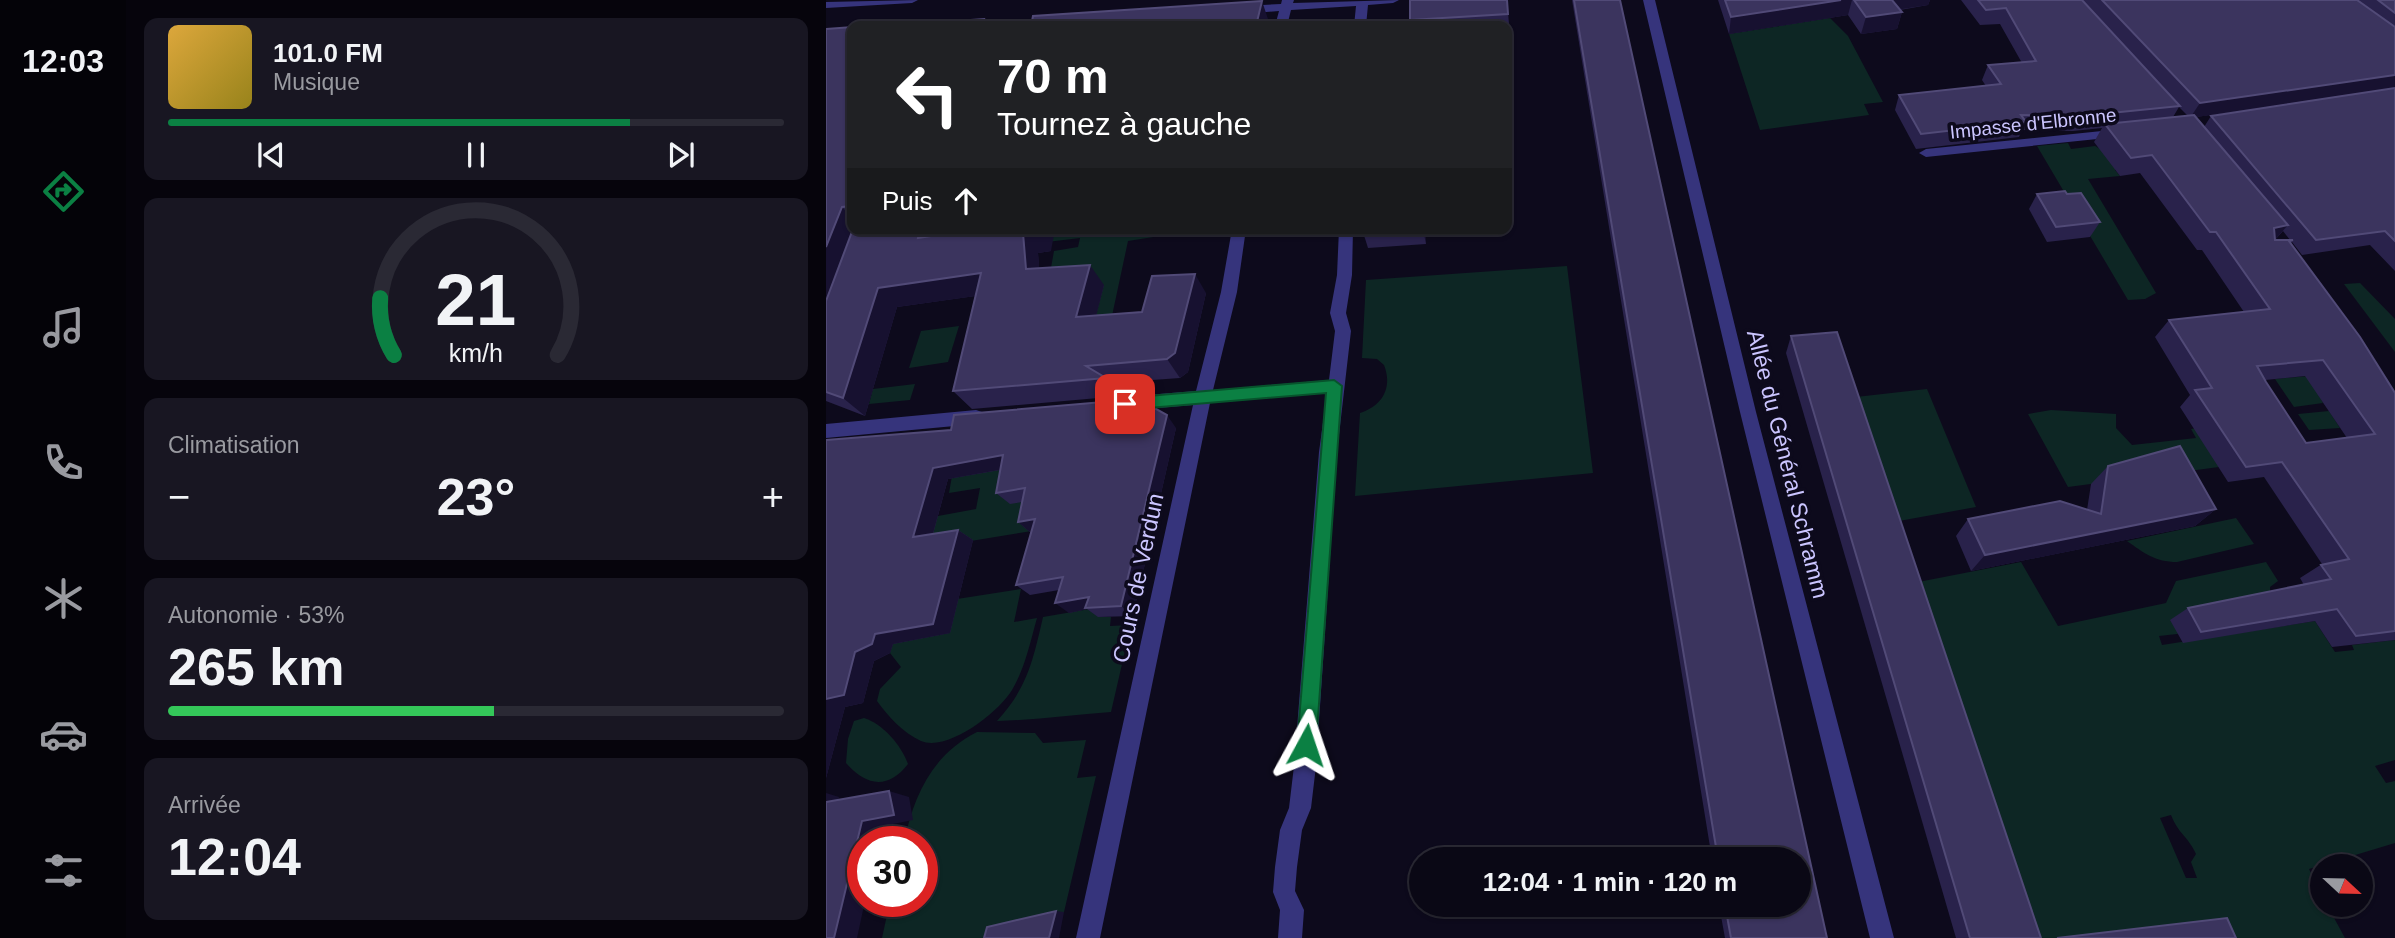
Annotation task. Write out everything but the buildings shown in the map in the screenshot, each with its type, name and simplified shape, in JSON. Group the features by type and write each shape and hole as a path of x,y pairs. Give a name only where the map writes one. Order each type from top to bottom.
{"street":[{"path":"826,5 912,0"},
{"path":"1229,11 1286,3 1393,0"},
{"name":"Allée du Général Schramm","path":"1649,0 1748,412 1882,938"},
{"path":"1361,21 1363,1"},
{"path":"1282,21 1286,3"},
{"name":"Impasse d'Elbronne","path":"1926,153 2139,131"},
{"name":"Cours de Verdun","path":"1088,938 1186,467 1205,397 1238,235"},
{"path":"1290,938 1292,910 1284,892 1291,830 1300,808 1305,766 1334,386 1343,331 1337,322 1344,281 1346,235"},
{"path":"1098,407 1334,386"},
{"path":"826,431 989,416"}],"green space":[{"path":"1830,18 1848,36 1883,102 1864,104 1869,115 1760,130 1729,34"},
{"path":"2068,143 2071,149 2095,146 2116,158 2115,170 2120,176 2088,179 2156,293 2145,299 2128,300 2037,146"},
{"path":"1041,235 1166,235 1128,241 1106,344 1047,290 1054,251 1078,247 1080,238 1039,243"},
{"path":"1567,266 1593,473 1355,496 1360,413 1380,401 1387,381 1384,365 1377,359 1362,358 1366,280"},
{"path":"2360,283 2395,319 2395,352 2344,284"},
{"path":"959,326 948,362 909,368 921,331"},
{"path":"2309,376 2323,403 2294,407 2275,379"},
{"path":"915,384 910,400 869,404 873,389"},
{"path":"1927,389 1976,507 1888,523 1847,398"},
{"path":"2051,410 2116,414 2116,428 2132,445 2196,438 2191,429 2210,426 2219,467 2068,487 2028,414"},
{"path":"2329,411 2340,428 2309,430 2298,414"},
{"path":"1016,467 1038,499 1032,531 916,550 938,516 976,509 980,488 949,493 952,476"},
{"path":"2236,518 2254,544 2169,562 2144,553 2127,541"},
{"path":"2021,562 2058,626 2166,603 2176,581 2266,562 2278,581 2270,587 2270,593 2177,634 2159,636 2162,645 2315,621 2335,652 2354,650 2352,645 2395,640 2395,760 2375,766 2386,783 2395,781 2395,843 2359,854 2310,854 2310,917 2334,917 2345,938 2024,938 1908,584","holes":["2171,815 2196,854 2191,862 2197,878 2186,878 2160,818"]},
{"path":"1021,589 1014,622 1037,618 1020,673 1005,699 985,719 945,741 921,741 902,729 877,701 880,689 901,667 890,653 893,643 949,633 957,599"},
{"path":"1101,607 1098,617 1111,617 1110,626 1131,625 1111,712 997,721 1023,684 1043,617"},
{"path":"864,718 884,730 905,757 908,764 893,778 877,782 869,780 861,777 846,763 848,739 854,721"},
{"path":"977,732 1035,733 1043,743 1086,740 1077,778 1096,776 1064,912 994,938 882,938 887,917 938,917 938,826 908,826 927,778 948,752"}],"route":[{"path":"1125,404 1334,386 1306,745"}]}
